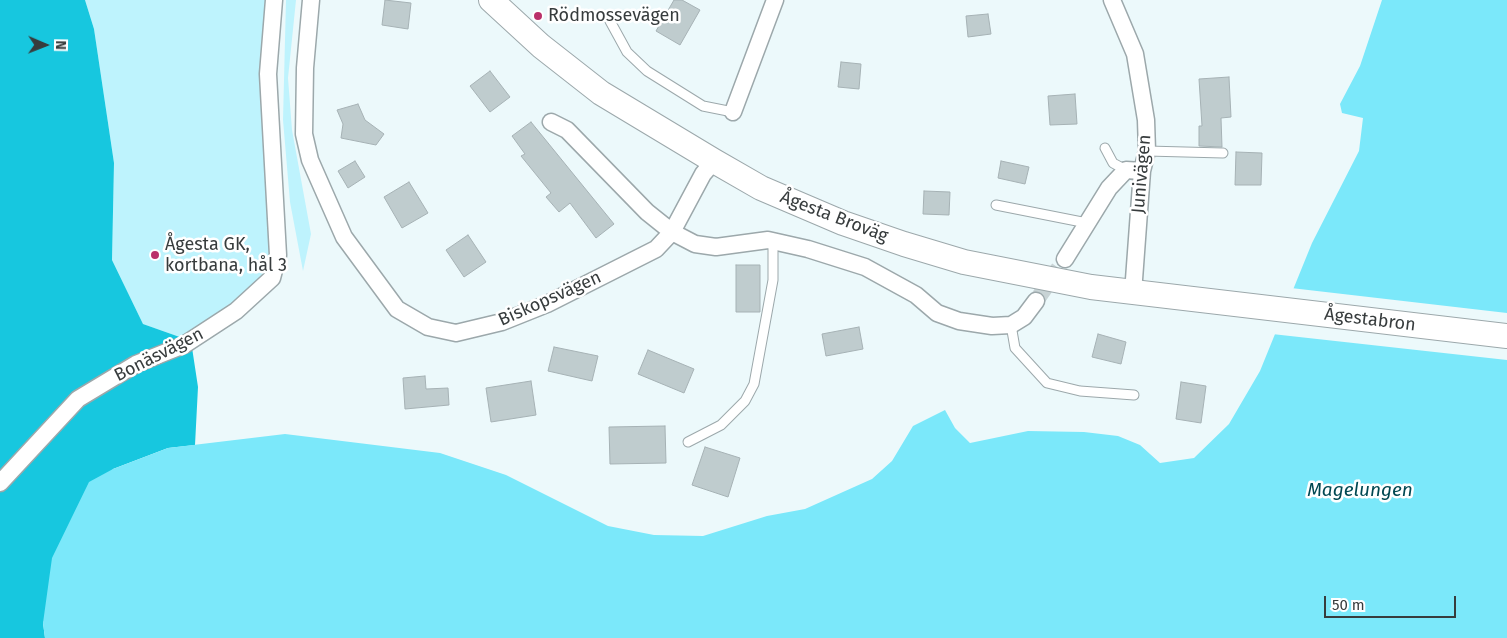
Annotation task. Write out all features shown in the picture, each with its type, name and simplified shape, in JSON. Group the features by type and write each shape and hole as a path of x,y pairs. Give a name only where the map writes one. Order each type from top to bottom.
{"main road":[{"name":"Ågesta Broväg","path":"491,0 541,46 601,93 714,162 761,188 843,224 964,262 1027,276 1133,293 1232,304"},
{"name":"Ågestabron","path":"1232,304 1507,336"}],"street":[{"name":"Bonäsvägen","path":"0,483 78,399 136,364 184,345 236,311 272,278 278,255 268,74 274,0"},
{"name":"Biskopsvägen","path":"311,0 305,68 304,134 310,160 344,236 397,309 428,327 456,333 502,322 547,304 656,249 672,232 703,174 714,162"},
{"path":"733,112 775,0"},
{"name":"Junivägen","path":"1112,0 1135,54 1146,120 1147,151 1134,170 1133,293"},
{"path":"551,122 567,130 647,212 672,232 695,244 716,247 773,241 865,267 916,295 937,313 992,326 1011,325 1024,317 1036,301"},
{"path":"1065,259 1109,188 1134,170"}],"lane":[{"path":"610,21 627,52 647,71 703,106 733,112"},
{"path":"1105,148 1114,163 1134,170"},
{"path":"1147,151 1222,153"},
{"path":"996,205 1087,224"},
{"path":"688,442 721,424 745,401 754,384 773,280 773,241"},
{"path":"1011,325 1015,348 1046,383 1080,391 1134,396"}],"shaded area":[{"path":"0,0 85,0 94,29 114,163 112,260 143,324 191,341 198,387 195,445 168,448 113,469 43,623 45,638 0,638"},
{"path":"85,0 274,0 272,278 191,341 143,324 112,260 114,163 94,29"},
{"path":"286,0 296,0 288,78 292,130 311,234 303,271 290,202 283,120"}],"water":[{"name":"Magelungen","path":"1382,0 1507,0 1507,638 45,638 43,623 52,558 89,482 113,469 168,448 285,434 440,453 506,475 608,526 654,535 703,536 767,516 805,509 872,479 892,461 913,426 945,410 955,428 970,443 1028,431 1084,432 1118,436 1140,445 1160,463 1194,458 1229,424 1260,371 1312,243 1359,151 1363,118 1342,113 1340,104 1360,66"}],"pier":[{"path":"1291,288 1507,313 1507,360 1272,334"}],"building":[{"path":"385,0 411,3 408,29 382,25"},
{"path":"674,0 682,0 700,10 680,45 656,31"},
{"path":"988,14 991,34 968,37 966,16"},
{"path":"841,62 861,64 859,89 838,87"},
{"path":"490,71 510,97 490,112 470,86"},
{"path":"1229,77 1231,117 1221,118 1222,147 1199,146 1199,126 1202,126 1199,79"},
{"path":"1075,94 1077,124 1050,125 1048,96"},
{"path":"358,104 365,120 384,134 376,145 341,138 343,124 337,110"},
{"path":"531,122 614,224 596,238 570,203 559,212 546,197 551,193 521,156 525,154 512,136"},
{"path":"1236,152 1262,153 1261,185 1235,185"},
{"path":"355,161 365,177 348,188 338,171"},
{"path":"1001,161 1029,167 1025,184 998,178"},
{"path":"409,182 428,213 402,228 384,197"},
{"path":"924,191 950,192 949,215 923,214"},
{"path":"468,235 486,262 464,277 446,250"},
{"path":"736,265 760,265 760,312 736,312"},
{"path":"859,327 863,349 826,356 822,334"},
{"path":"1098,334 1126,342 1121,364 1092,357"},
{"path":"554,347 598,356 592,381 548,371"},
{"path":"648,350 694,369 684,393 638,374"},
{"path":"425,376 426,389 448,388 449,405 405,409 403,378"},
{"path":"531,381 536,415 491,422 486,388"},
{"path":"1181,382 1206,386 1201,423 1176,419"},
{"path":"665,426 666,463 610,464 609,427"},
{"path":"705,447 740,458 728,497 692,485"}],"tunnel":[{"path":"1036,301 1065,259"}],"place":[{"name":"Rödmossevägen","path":"538,16"},
{"name":"Ågesta GK, kortbana, hål 3","path":"155,255"}]}
